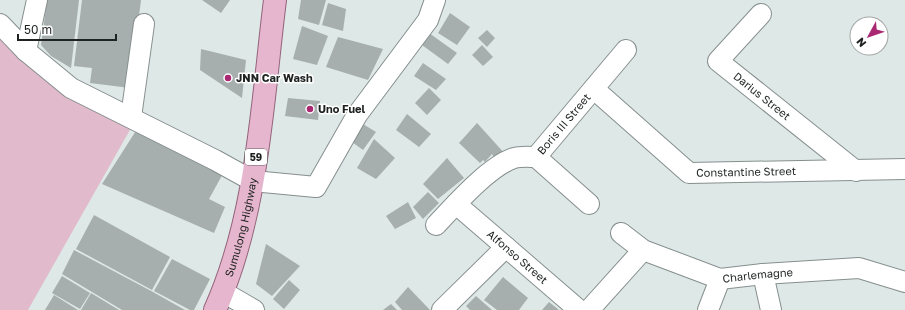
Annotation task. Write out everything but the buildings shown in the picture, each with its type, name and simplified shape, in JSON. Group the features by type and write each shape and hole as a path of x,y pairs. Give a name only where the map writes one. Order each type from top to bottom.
{"main road":[{"name":"Sumulong Highway","path":"219,301 253,181 275,0"}],"street":[{"path":"26,51 37,0"},
{"path":"0,24 26,51 71,88 215,160 253,181 316,187 357,115 428,20 435,0"},
{"name":"Darius Street","path":"761,14 718,61 856,171"},
{"path":"131,118 144,24"},
{"name":"Boris III Street","path":"436,225 456,204 497,168 514,158 536,157 626,50"},
{"name":"Constantine Street","path":"594,89 689,173 905,169"},
{"path":"536,157 589,204"},
{"name":"Alfonso Street","path":"456,204 578,310"},
{"name":"Charlemagne","path":"620,232 643,250 720,279 763,274 859,268 905,282"},
{"path":"442,310 506,247"},
{"path":"589,310 643,250"},
{"path":"763,274 771,310"},
{"path":"708,310 720,279"},
{"path":"219,301 254,310"}],"shaded area":[{"path":"0,33 131,128 28,310 0,310"}],"place":[{"name":"JNN Car Wash","path":"228,78"},
{"name":"Uno Fuel","path":"310,109"}]}
